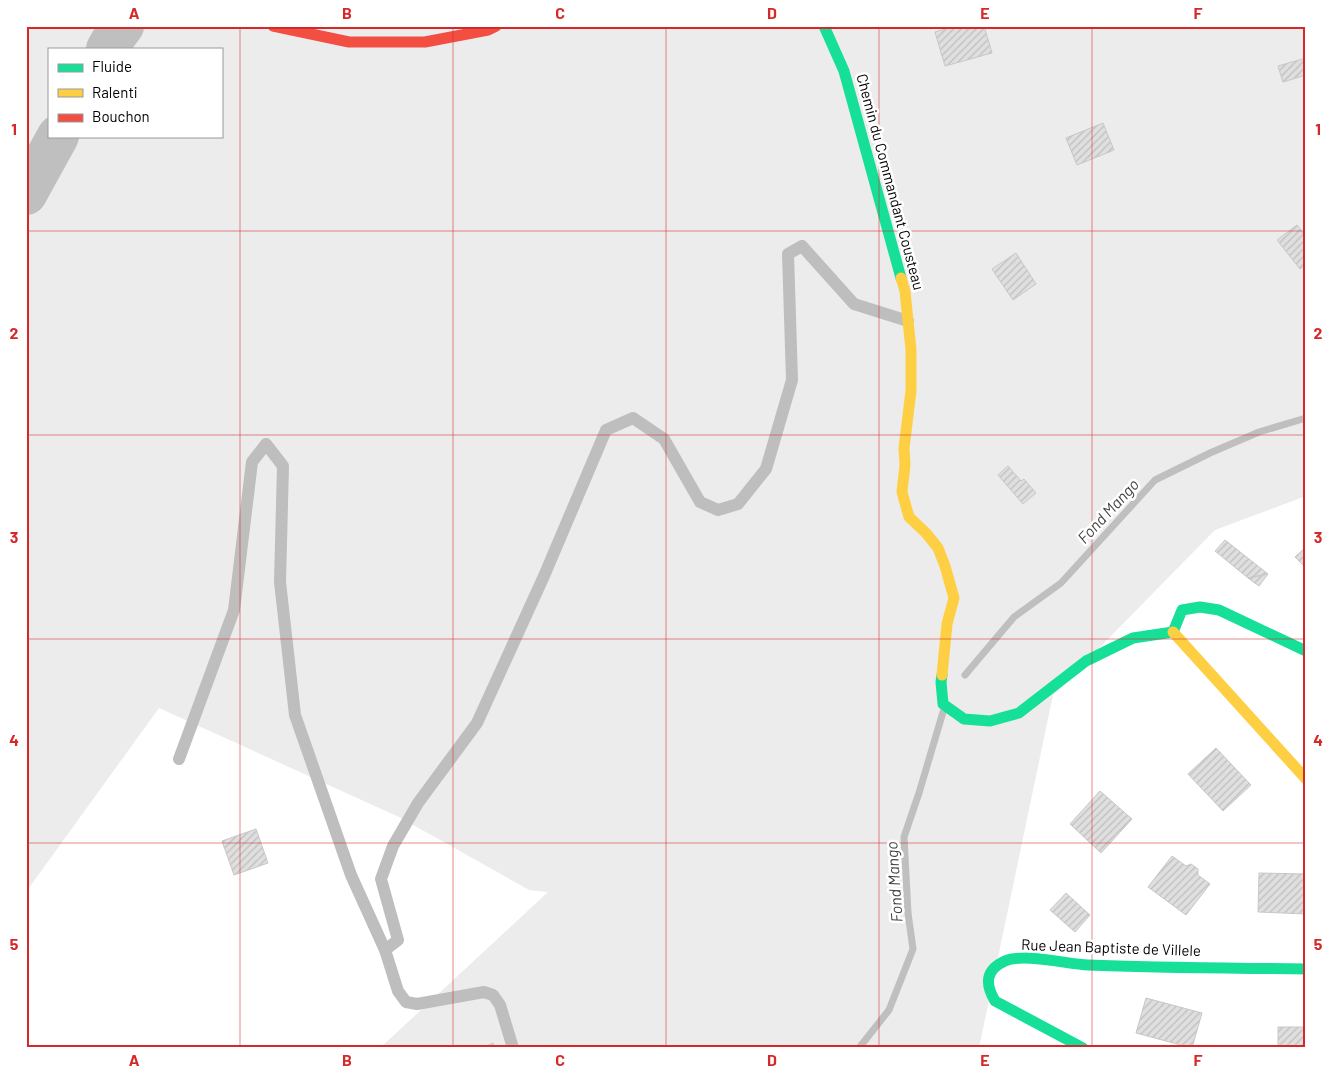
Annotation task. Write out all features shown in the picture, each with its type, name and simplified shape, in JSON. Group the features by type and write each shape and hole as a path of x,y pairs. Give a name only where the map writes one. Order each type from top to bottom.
{"main road":[{"path":"273,26 348,42 425,42 488,30 496,26"},
{"name":"Chemin du Commandant Cousteau","path":"824,26 844,71 905,291 912,350 911,391 904,448 905,465 902,492 909,517 938,548 954,598 948,624 941,682 943,704 964,719 990,722 1019,713 1086,661 1133,638 1172,632"},
{"path":"1306,651 1219,610 1200,607 1182,610 1172,632 1306,779"},
{"name":"Rue Jean Baptiste de Villele","path":"1083,1048 995,1001 989,990 988,978 994,967 1007,960 1023,958 1086,965 1306,968"}],"lane":[{"path":"385,950 398,940 381,879 393,846 418,803 476,723 544,576 606,430 633,418 664,440 700,502 718,510 738,504 766,469 792,380 788,254 802,246 854,304 908,321"},
{"path":"179,759 234,610 252,462 266,444 283,466 280,582 295,715 351,875 385,950 398,991 406,1002 417,1004 484,992 493,995 500,1005 514,1048"}],"shaded area":[{"path":"26,26 1306,26 1306,496 1215,530 1053,695 979,1048 380,1048 548,892 529,890 399,817 159,708 26,892"}],"building":[{"path":"955,26 984,26 992,53 945,66 935,32"},
{"path":"1306,58 1306,75 1283,82 1278,66"},
{"path":"1103,123 1114,150 1077,165 1066,138"},
{"path":"1297,225 1306,237 1306,265 1300,269 1277,240"},
{"path":"1016,253 1036,284 1013,300 992,269"},
{"path":"1008,466 1021,481 1024,479 1036,493 1023,504 998,475"},
{"path":"1225,540 1268,574 1248,578 1215,551"},
{"path":"1306,547 1306,568 1295,557"},
{"path":"1268,574 1259,586 1248,578 1252,577"},
{"path":"1216,748 1251,785 1223,811 1188,774"},
{"path":"1100,791 1132,819 1101,853 1070,824"},
{"path":"256,829 268,863 234,875 222,841"},
{"path":"1172,856 1186,866 1191,864 1198,869 1198,875 1210,884 1186,915 1148,887"},
{"path":"1259,873 1306,874 1306,914 1258,912"},
{"path":"1066,893 1090,915 1075,932 1050,910"},
{"path":"1146,998 1202,1013 1192,1048 1136,1033"},
{"path":"1278,1027 1306,1027 1306,1048 1278,1048"},
{"path":"493,1043 495,1048 482,1048"}],"waterway":[{"path":"108,48 123,26"},
{"path":"26,194 57,138"},
{"name":"Fond Mango","path":"965,675 1014,617 1061,583 1155,480 1259,432 1306,418"},
{"name":"Fond Mango","path":"859,1048 889,1010 913,949 908,913 904,837 943,712"}],"traffic: fast":[{"path":"824,26 844,71 901,278"},
{"path":"1173,632 1182,610 1200,607 1219,610 1306,651"},
{"path":"942,675 943,704 964,719 990,721 1019,713 1086,661 1133,638 1173,632"},
{"path":"1083,1048 995,1001 988,983 990,973 1005,961 1023,958 1088,965 1306,969"}],"traffic: slow":[{"path":"901,278 905,291 911,350 911,391 904,448 905,465 902,492 909,517 938,548 954,598 947,624 942,675"},
{"path":"1173,632 1306,779"}],"traffic: jam":[{"path":"273,26 349,42 425,42 488,30 496,26"}]}
